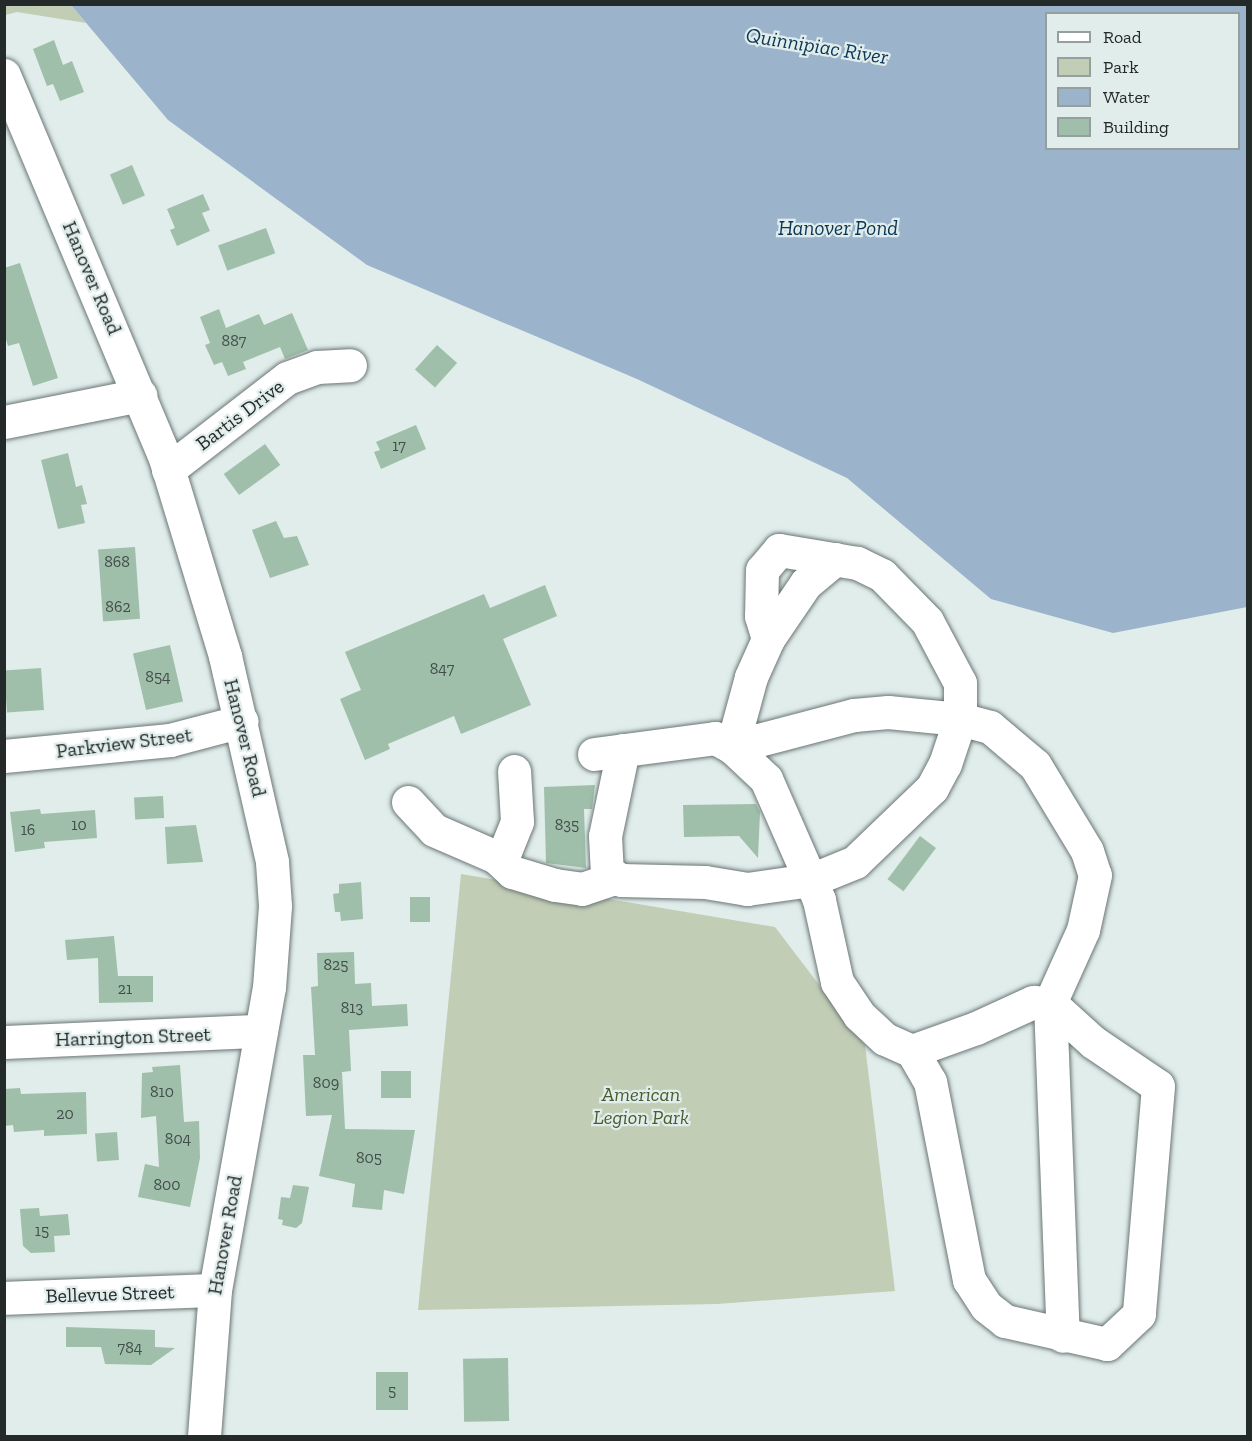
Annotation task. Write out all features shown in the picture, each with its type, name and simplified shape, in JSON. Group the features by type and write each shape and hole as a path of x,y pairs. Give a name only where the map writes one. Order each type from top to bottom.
{"main road":[{"name":"Hanover Road","path":"4,75 141,395 168,470 206,585 242,721 263,813 275,906 273,960 215,1290 204,1437"},
{"name":"Bartis Drive","path":"168,470 287,378 317,367 350,365"},
{"path":"4,422 141,395"},
{"path":"408,802 434,830 496,857 512,872 555,885 582,888 616,877 747,889 810,880 855,862 932,788 945,764 960,719 960,683 927,621 882,575 857,563 779,550 762,570 761,616 768,639"},
{"path":"732,747 751,677 768,639 806,583 834,559"},
{"path":"732,747 854,715 888,712 960,719 990,727 1035,765 1087,851 1095,875 1083,930 1050,1003 1063,1336"},
{"name":"Parkview Street","path":"4,756 170,740 242,721"},
{"path":"616,877 607,872 605,836 608,752 715,738 732,747 766,779 819,900 837,982 859,1015 885,1039 912,1052 930,1082 969,1280 986,1306 1005,1321 1063,1336 1107,1344 1139,1314 1158,1086 1093,1042 1050,1003 1033,1002 976,1028 912,1052"},
{"path":"496,857 504,854 517,821 514,771"},
{"name":"Harrington Street","path":"4,1042 261,1031"},
{"name":"Bellevue Street","path":"4,1298 215,1290"}],"green space":[{"path":"4,5 71,5 86,23 17,12 5,15"},
{"name":"American Legion Park","path":"461,874 775,927 865,1045 895,1291 717,1304 418,1310"}],"water":[{"name":"Hanover Pond","path":"71,5 1247,5 1247,607 1113,633 991,599 847,478 637,379 367,265 168,120"}],"building":[{"path":"54,40 63,65 72,61 84,92 60,101 53,84 47,86 33,49"},
{"path":"132,165 145,195 123,205 110,174"},
{"path":"203,194 210,210 202,213 210,231 177,246 170,230 175,228 167,209"},
{"path":"266,228 275,253 227,271 218,245"},
{"path":"20,263 58,378 33,386 19,343 8,346 4,333 4,268"},
{"path":"219,309 226,328 259,314 264,325 292,313 308,350 285,359 280,347 243,362 246,369 228,376 222,362 214,365 205,345 210,343 200,317"},
{"path":"437,345 457,363 435,388 415,370"},
{"path":"416,425 426,449 381,469 374,452 380,450 376,442"},
{"path":"265,444 280,465 239,495 224,474"},
{"path":"68,453 76,487 82,485 87,504 81,505 85,523 58,529 41,460"},
{"path":"276,521 284,538 297,536 309,565 270,578 252,530"},
{"path":"135,547 140,619 103,621 98,550"},
{"path":"545,585 557,616 503,639 531,705 461,734 454,716 388,744 390,749 365,760 340,699 361,690 345,652 484,594 490,608"},
{"path":"170,645 183,702 146,710 133,654"},
{"path":"41,668 44,710 7,712 4,671"},
{"path":"595,785 592,809 584,809 586,868 546,863 544,787"},
{"path":"163,796 164,818 135,819 134,798"},
{"path":"756,804 760,812 758,858 739,836 684,837 683,805"},
{"path":"40,809 41,814 95,810 97,838 44,842 45,848 15,852 10,812"},
{"path":"196,825 203,862 167,864 165,827"},
{"path":"920,836 936,848 903,891 888,879"},
{"path":"361,882 363,919 341,921 340,912 335,912 333,894 339,893 339,884"},
{"path":"410,897 430,897 430,922 410,922"},
{"path":"114,936 118,976 153,976 153,1002 99,1003 98,958 67,960 65,940"},
{"path":"354,952 355,984 371,983 372,1006 407,1004 408,1026 349,1030 351,1071 342,1072 345,1129 415,1130 404,1194 384,1190 382,1210 352,1207 355,1184 319,1176 332,1115 306,1116 303,1055 315,1055 311,987 318,986 317,953"},
{"path":"180,1065 184,1122 199,1121 200,1158 190,1207 138,1197 145,1164 159,1167 156,1116 141,1118 142,1073 153,1072 152,1067"},
{"path":"381,1071 411,1071 411,1098 381,1098"},
{"path":"20,1088 21,1094 86,1092 87,1134 44,1136 44,1130 14,1132 13,1125 4,1126 4,1089"},
{"path":"117,1132 119,1160 97,1161 95,1134"},
{"path":"293,1185 309,1187 302,1223 296,1228 282,1225 283,1220 278,1219 281,1197 290,1198"},
{"path":"39,1208 40,1216 68,1214 70,1235 54,1236 55,1252 31,1253 23,1246 20,1209"},
{"path":"66,1327 155,1330 155,1347 175,1348 151,1365 105,1364 101,1347 66,1347"},
{"path":"508,1358 509,1421 464,1422 463,1359"},
{"path":"376,1372 408,1372 408,1410 376,1410"}],"water label":[{"name":"Quinnipiac River","path":"817,46"}]}
